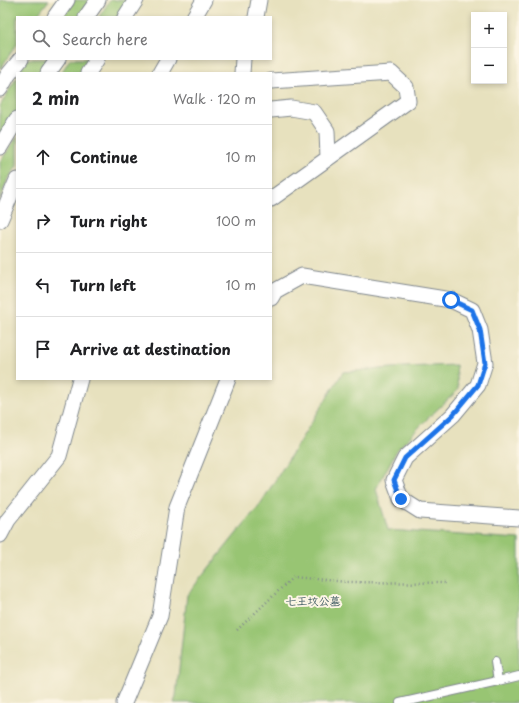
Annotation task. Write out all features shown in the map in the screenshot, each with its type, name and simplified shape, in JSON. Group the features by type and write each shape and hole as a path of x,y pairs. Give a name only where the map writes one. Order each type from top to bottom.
{"street":[{"path":"56,16 67,0"},
{"path":"87,16 98,0"},
{"path":"126,16 136,0"},
{"path":"195,16 204,0"},
{"path":"256,16 260,0"},
{"path":"0,89 8,75 20,60"},
{"path":"49,72 57,60"},
{"path":"89,72 96,60"},
{"path":"161,72 167,60"},
{"path":"242,60 242,72"},
{"path":"272,81 391,73 406,88 408,101 272,198"},
{"path":"272,110 291,108 314,112 327,131 328,158"},
{"path":"0,147 16,121"},
{"path":"0,220 16,182"},
{"path":"272,297 276,291 302,276 451,300 472,310 480,330 485,363 478,385 453,415 405,458 394,480 401,499 420,511 519,518"},
{"path":"0,534 8,520 59,456 80,380"},
{"path":"124,703 160,616 177,507 228,380"}],"lane":[{"path":"495,662 498,681"},
{"path":"400,703 519,676"}],"path":[{"path":"237,630 293,577 347,582 446,583"}],"green space":[{"path":"0,0 49,0 37,16 16,16 16,45 0,69"},
{"path":"75,0 91,0 81,16 63,16"},
{"path":"110,0 128,0 118,16 100,16"},
{"path":"26,60 50,60 43,72 20,72"},
{"path":"69,60 89,60 82,72 62,72"},
{"path":"16,79 16,115 0,140 0,106"},
{"path":"16,138 16,168 7,181 0,200 0,162"},
{"name":"七王坟公墓","path":"456,365 458,390 397,450 376,489 388,530 519,539 519,703 174,703 187,595 261,503 343,372 404,367"}],"route":[{"path":"401,499 394,480 405,458 453,415 478,385 485,363 480,330 472,310 451,300"}]}
